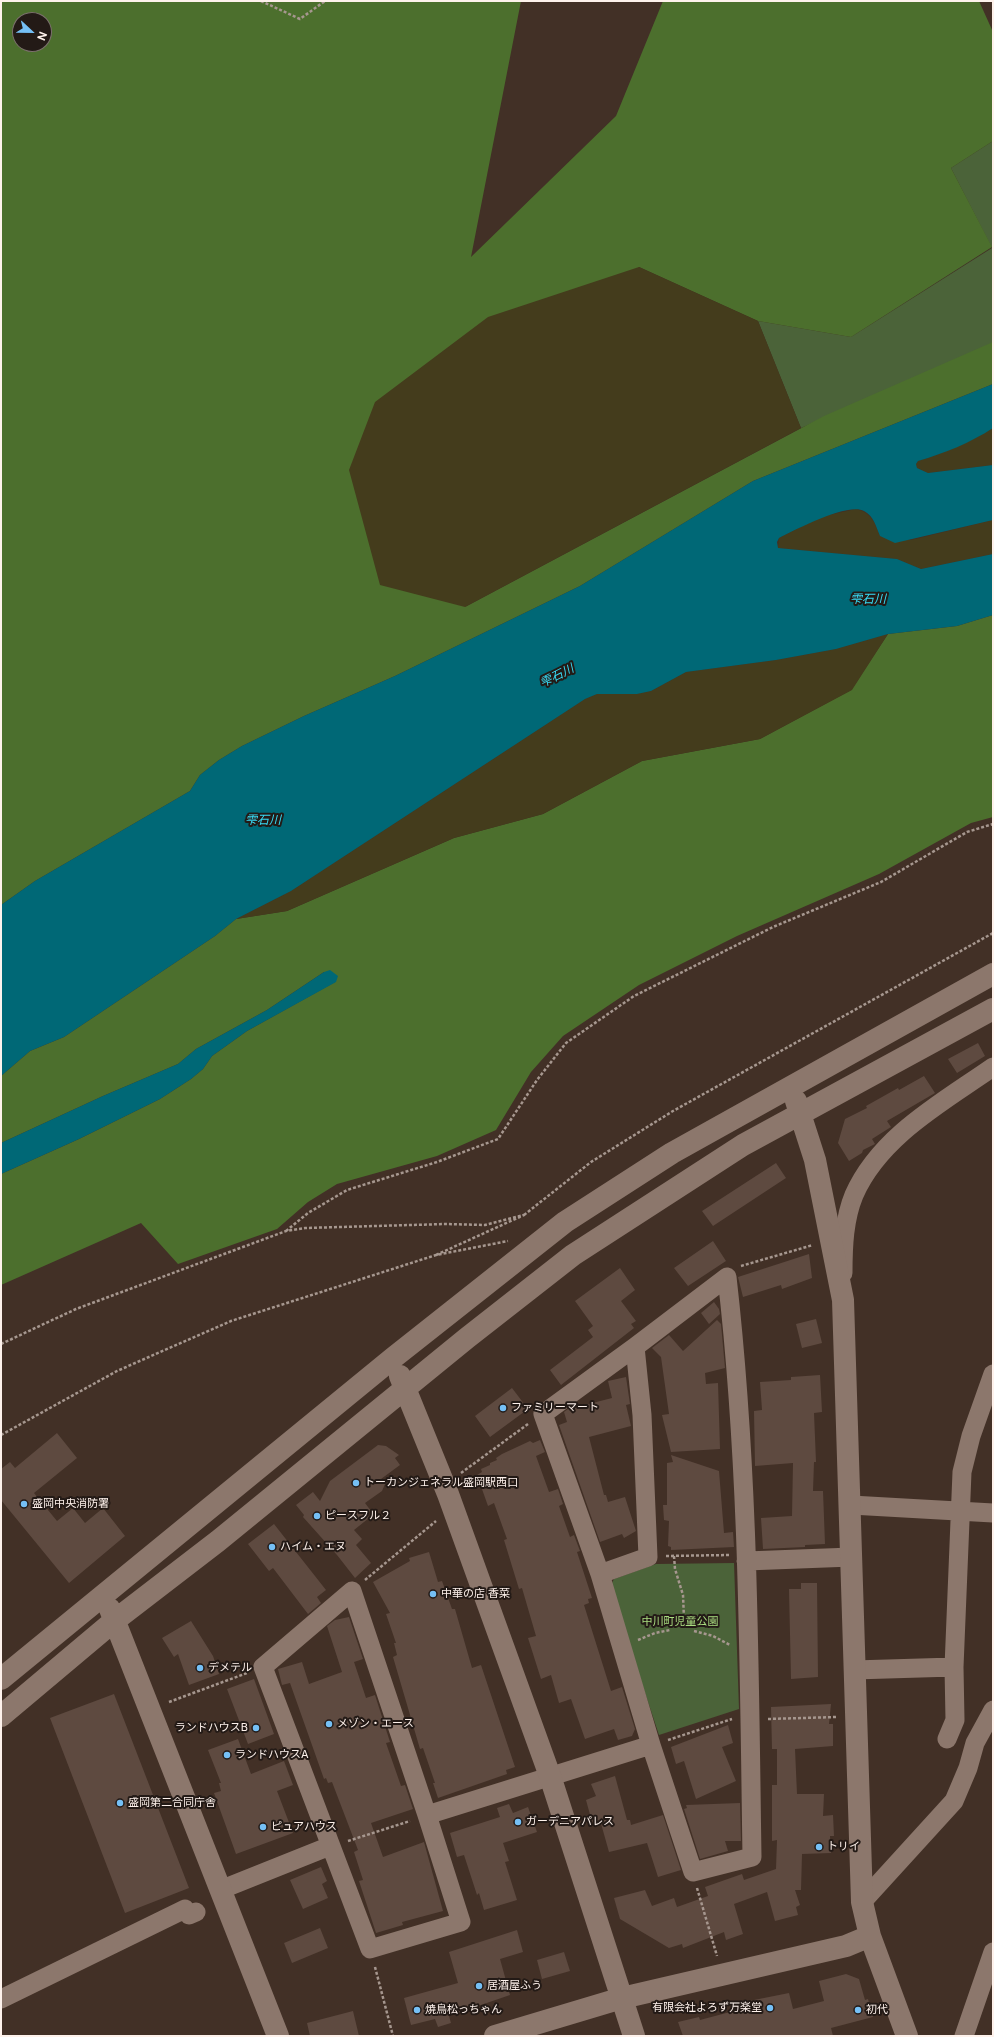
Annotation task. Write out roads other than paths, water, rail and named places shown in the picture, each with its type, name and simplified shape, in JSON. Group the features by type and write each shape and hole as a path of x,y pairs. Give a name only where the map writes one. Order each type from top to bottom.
{"street":[{"path":"1,1679 393,1358 565,1222 672,1153 791,1085 993,974"},
{"path":"1,1716 114,1621 218,1541 405,1388 573,1255 743,1145 993,1009"},
{"path":"907,2036 870,1936 862,1902 854,1670 851,1505 843,1300 843,1249 847,1220 854,1196 863,1178 874,1162 916,1121 993,1067"},
{"path":"791,1085 815,1160 843,1300"},
{"path":"727,1277 740,1409 746,1558 752,1857 692,1872 651,1745 600,1574 543,1414 635,1347 727,1277"},
{"path":"600,1574 648,1557 642,1415 635,1347"},
{"path":"393,1358 448,1494 550,1776 634,2036"},
{"path":"948,1739 955,1720 954,1667 962,1472 971,1436 992,1380"},
{"path":"851,1505 993,1513"},
{"path":"746,1558 852,1557"},
{"path":"352,1591 461,1922 370,1949 330,1846 263,1667 352,1591"},
{"path":"104,1595 278,2036"},
{"path":"854,1670 954,1667"},
{"path":"862,1902 954,1801 968,1768 975,1743 993,1710"},
{"path":"427,1816 651,1745"},
{"path":"220,1890 330,1846"},
{"path":"1,1999 185,1909 189,1915 196,1912"},
{"path":"495,2036 622,1998 846,1946 870,1936"},
{"path":"964,2036 993,1952"}],"water":[{"name":"雫石川","path":"993,384 993,428 966,443 918,461 916,464 917,468 928,473 993,465 993,520 895,543 880,536 874,522 867,513 856,509 846,510 834,513 797,529 779,538 777,542 778,548 897,559 921,569 993,554 993,615 957,626 888,634 836,649 776,660 686,672 651,691 637,694 597,694 585,699 291,891 236,919 215,936 64,1037 30,1051 1,1076 1,905 35,881 190,791 200,775 219,760 242,746 304,716 395,676 580,586 753,481"},
{"path":"330,970 338,976 336,982 247,1031 212,1056 203,1069 191,1079 160,1099 79,1139 1,1174 1,1143 103,1096 178,1064 196,1049 267,1010 324,972"}],"place":[{"name":"ファミリーマート","path":"503,1408"},
{"name":"トーカンジェネラル盛岡駅西口","path":"356,1483"},
{"name":"盛岡中央消防署","path":"24,1504"},
{"name":"ピースフル２","path":"317,1516"},
{"name":"ハイム・エヌ","path":"272,1547"},
{"name":"中華の店 香菜","path":"433,1594"},
{"name":"デメテル","path":"200,1668"},
{"name":"メゾン・エース","path":"329,1724"},
{"name":"ランドハウスB","path":"256,1728"},
{"name":"ランドハウスA","path":"227,1755"},
{"name":"盛岡第二合同庁舎","path":"120,1803"},
{"name":"ガーデニアパレス","path":"518,1822"},
{"name":"ピュアハウス","path":"263,1827"},
{"name":"トリイ","path":"819,1847"},
{"name":"居酒屋ふう","path":"479,1986"},
{"name":"有限会社よろず万楽堂","path":"770,2008"},
{"name":"焼鳥松っちゃん","path":"417,2010"},
{"name":"初代","path":"858,2010"}],"park label":[{"name":"中川町児童公園","path":"680,1622"}]}
